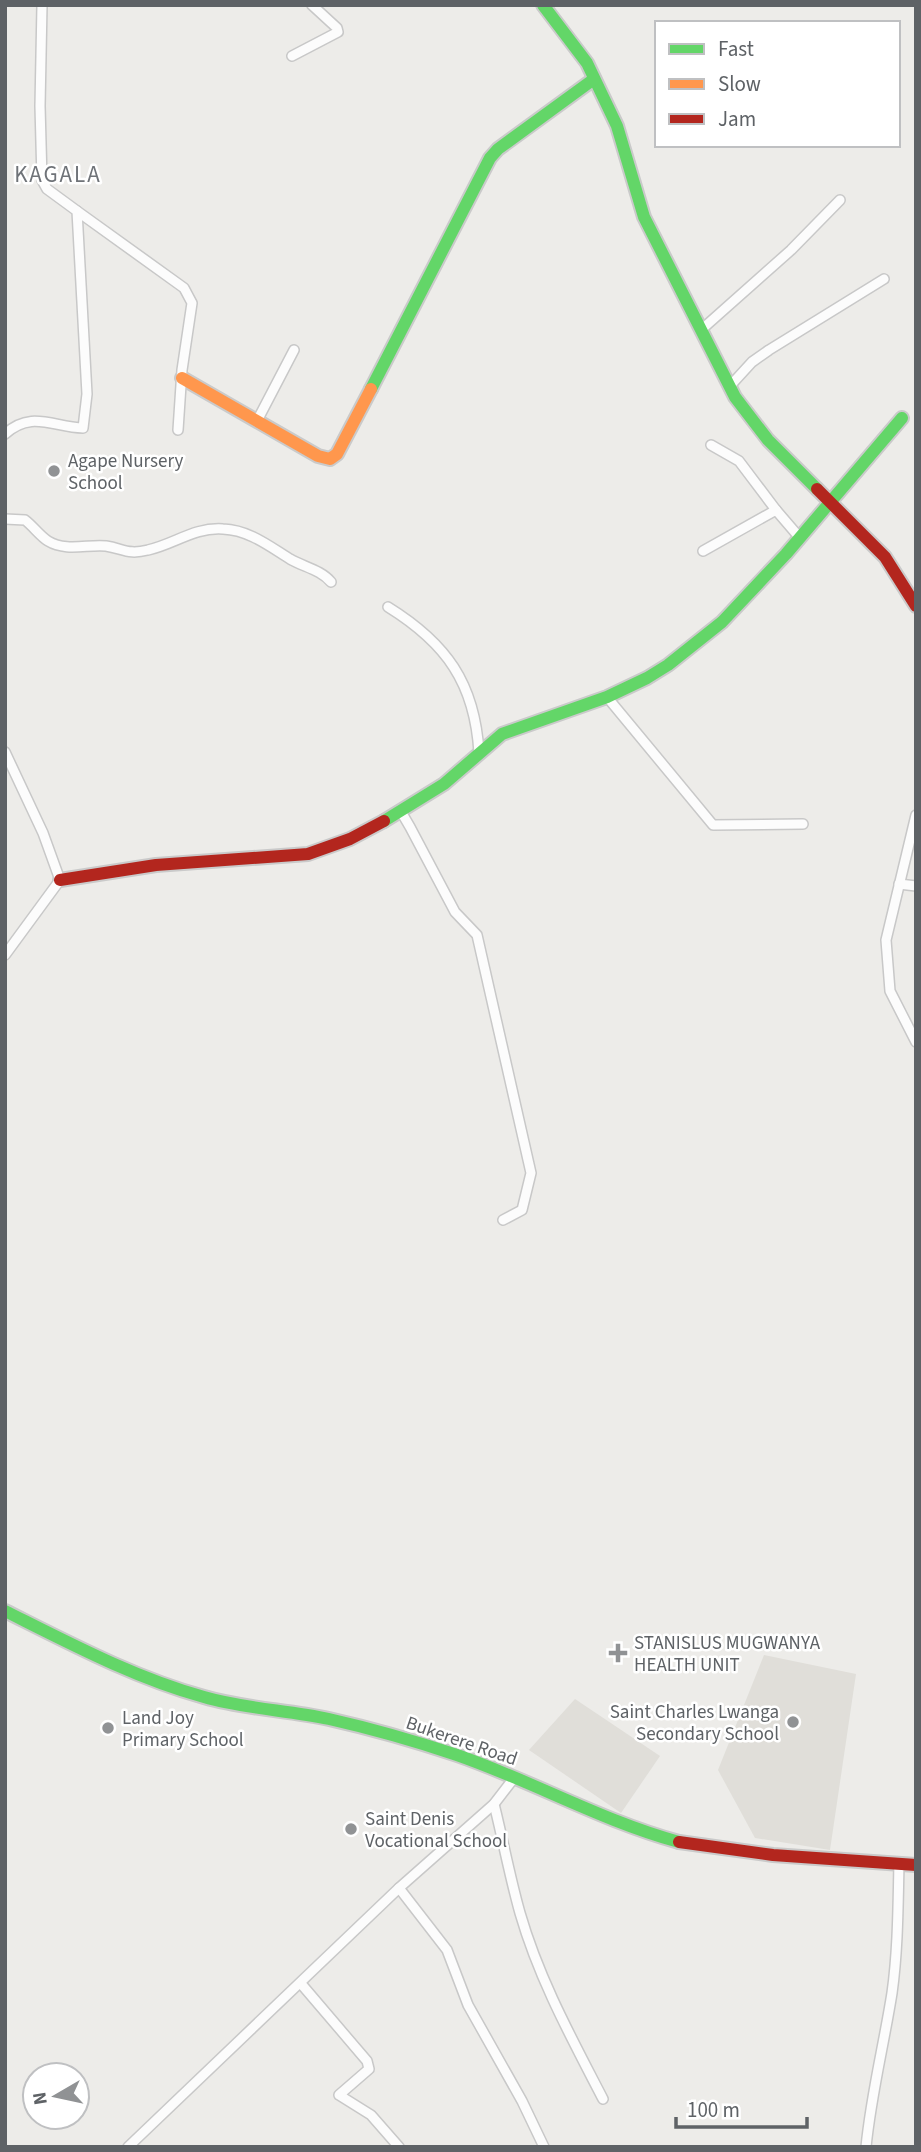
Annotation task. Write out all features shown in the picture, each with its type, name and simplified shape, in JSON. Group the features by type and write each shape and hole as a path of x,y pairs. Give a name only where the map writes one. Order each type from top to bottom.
{"street":[{"path":"42,5 42,180 47,189 184,288 190,296 192,303 178,430"},
{"path":"292,56 338,32 312,5"},
{"path":"543,5 578,48 594,79 617,126 645,217 676,284 735,397 768,440 885,557 915,602"},
{"path":"182,378 318,456 330,459 337,454 490,158 498,149 594,79"},
{"path":"701,330 792,250 840,200"},
{"path":"5,434 22,422 37,421 67,428 83,428 87,394 77,211"},
{"path":"730,386 752,362 769,350 884,279"},
{"path":"257,421 294,350"},
{"path":"5,955 60,880 156,864 308,854 350,839 399,813 444,784 502,734 607,697 647,678 668,665 722,622 830,504 902,418"},
{"path":"711,445 738,461 800,538"},
{"path":"704,551 776,510"},
{"path":"5,519 25,520 47,541 57,545 83,548 106,546 128,553 148,550 200,529 225,528 246,532 306,568 324,574 331,582"},
{"path":"388,607 430,637 450,659 473,709 479,753"},
{"path":"607,697 713,825 803,824"},
{"path":"5,752 43,833 60,880"},
{"path":"399,813 410,827 455,912 477,935 531,1173 522,1210 503,1220"},
{"path":"916,815 886,940 890,991 916,1042"},
{"path":"899,884 916,886"},
{"name":"Bukerere Road","path":"5,1611 138,1674 206,1698 330,1719 456,1755 638,1831 679,1842 773,1855 916,1865"},
{"path":"128,2147 399,1888 494,1804 514,1778"},
{"path":"494,1804 520,1914 536,1959 555,2004 603,2099"},
{"path":"866,2147 869,2115 892,1992 899,1863"},
{"path":"399,1888 447,1950 468,2006 522,2101 544,2147"},
{"path":"303,1986 367,2061 369,2069 339,2095 371,2115 399,2147"}],"shaded area":[{"name":"Saint Charles Lwanga Secondary School","path":"764,1655 856,1674 830,1850 755,1838 718,1770"},
{"path":"575,1699 660,1756 621,1813 529,1750"}],"traffic: fast":[{"path":"543,5 587,63 617,126 644,217 735,397 768,440 817,489"},
{"path":"371,389 490,158 498,149 594,79"},
{"path":"384,821 444,784 502,734 607,697 668,665 722,622 786,554 902,418"},
{"path":"5,1611 103,1659 178,1689 235,1704 329,1719 426,1745 485,1765 622,1823 679,1842"}],"traffic: slow":[{"path":"182,378 318,456 330,459 337,454 371,389"}],"traffic: jam":[{"path":"817,489 885,557 916,606"},
{"path":"60,880 156,865 308,854 350,839 384,821"},
{"path":"679,1842 773,1855 916,1865"}],"place":[{"name":"Agape Nursery School","path":"54,471"},
{"name":"STANISLUS MUGWANYA HEALTH UNIT","path":"618,1653"},
{"name":"Saint Charles Lwanga Secondary School","path":"793,1722"},
{"name":"Land Joy Primary School","path":"108,1728"},
{"name":"Saint Denis Vocational School","path":"351,1829"}],"district":[{"name":"KAGALA","path":"58,174"}]}
